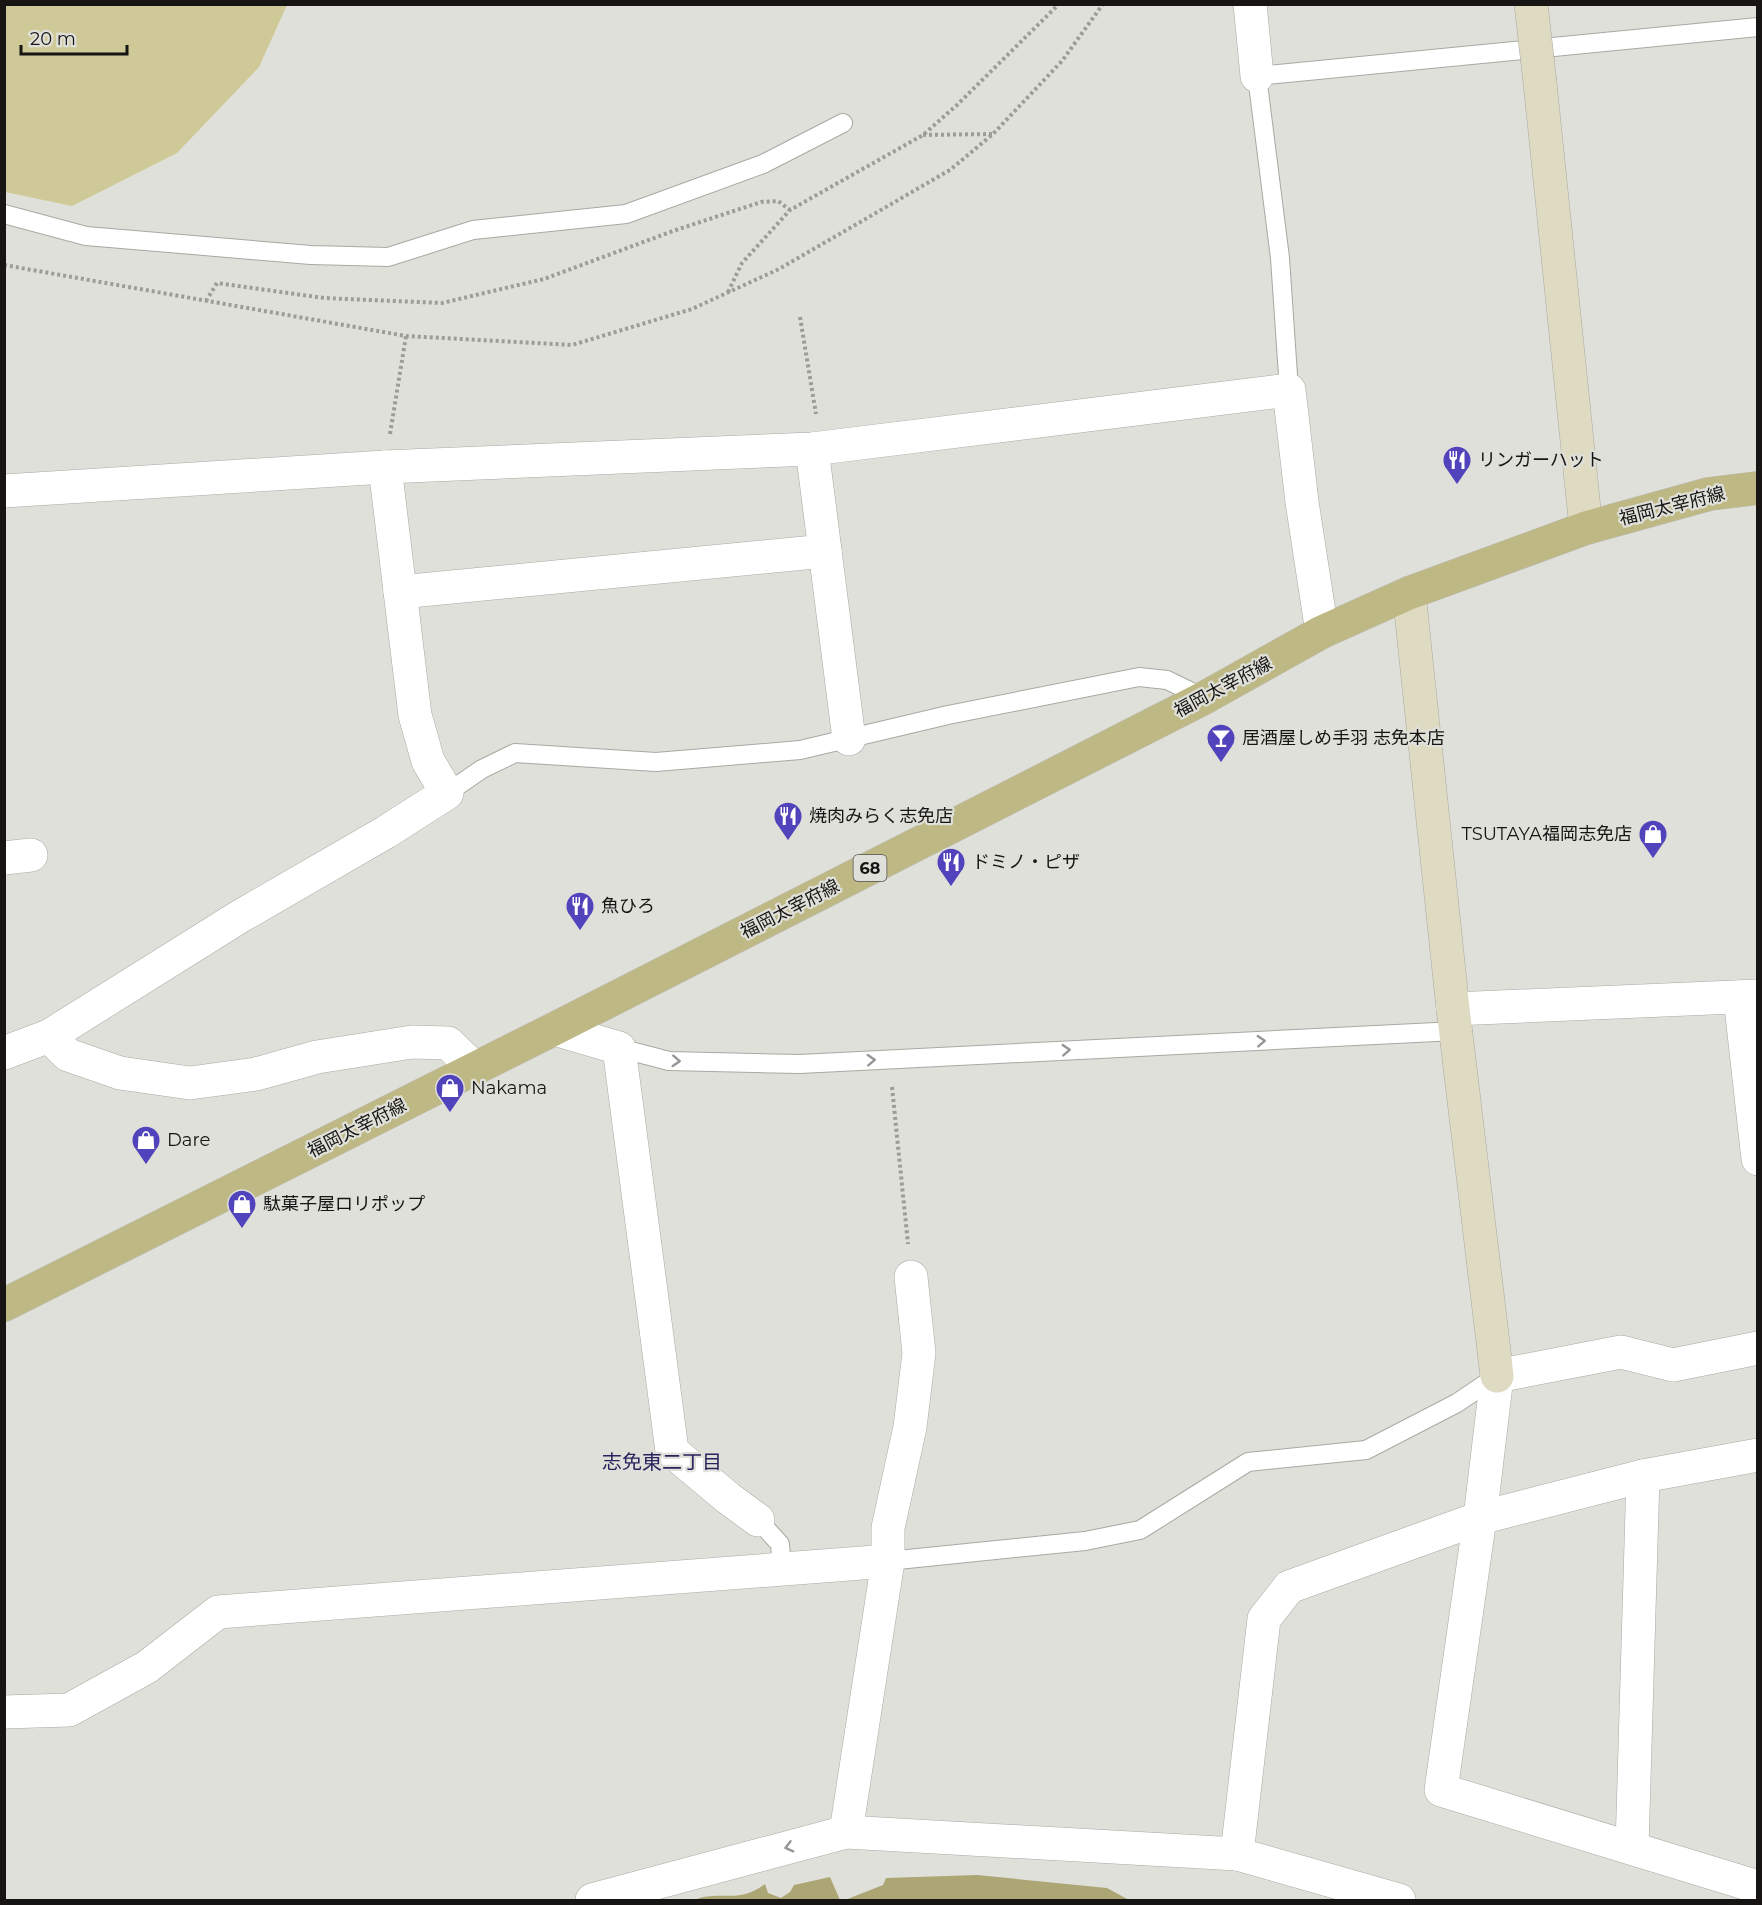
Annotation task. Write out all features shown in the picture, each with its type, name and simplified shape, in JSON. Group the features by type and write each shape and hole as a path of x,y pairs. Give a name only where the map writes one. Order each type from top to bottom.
{"main road":[{"name":"福岡太宰府線","path":"4,1305 475,1069 1204,698 1322,632 1409,593 1586,528 1710,494 1758,488"}],"street":[{"path":"1250,4 1257,76"},
{"path":"1532,4 1586,528"},
{"path":"4,492 385,467 817,448 1289,390 1302,502 1322,632"},
{"path":"817,448 825,551 849,739"},
{"path":"4,1053 49,1036 220,929 386,832 447,793 428,760 415,715 385,467"},
{"path":"400,592 825,551"},
{"path":"1409,593 1454,1020 1497,1376 1480,1518 1441,1790 1758,1887"},
{"path":"1454,1020 1749,996 1758,1159"},
{"path":"554,1029 620,1048 672,1451 758,1520"},
{"path":"49,1036 68,1055 120,1073 190,1083 256,1074 316,1057 412,1042 448,1044 475,1069"},
{"path":"846,1832 888,1561 888,1528 910,1427 919,1353 911,1277"},
{"path":"1497,1376 1621,1353 1673,1365 1758,1348"},
{"path":"1237,1854 1264,1619 1289,1587 1480,1518 1643,1476 1758,1455"},
{"path":"1632,1848 1643,1476"},
{"path":"4,1712 69,1710 147,1667 218,1612 888,1561"},
{"path":"592,1900 846,1832 1237,1854 1399,1900"}],"lane":[{"path":"1289,390 1280,258 1257,76 1758,27"},
{"path":"4,214 86,236 311,255 388,257 473,230 626,214 763,164 843,123"},
{"path":"447,793 482,769 515,753 656,762 800,750 948,715 1139,677 1167,680 1204,698"},
{"path":"620,1048 669,1062 800,1064 1454,1020"},
{"path":"888,1561 1085,1541 1140,1530 1248,1462 1366,1450 1457,1403 1497,1376"},
{"path":"758,1520 780,1544 782,1569"}],"path":[{"path":"728,292 742,263 790,210 922,135 957,105 1059,4"},
{"path":"4,266 406,336 572,345 692,309 779,269 950,170 993,134 1062,61 1103,4"},
{"path":"922,135 993,134"},
{"path":"206,301 217,283 324,298 442,303 544,279 673,231 761,202 778,201 790,210"},
{"path":"800,317 817,448"},
{"path":"385,467 406,336"},
{"path":"889,1059 911,1277"}],"shaded area":[{"path":"5,4 287,5 259,67 177,153 72,206 5,192"},
{"path":"977,1875 1107,1888 1129,1900 845,1900 883,1885 886,1878"},
{"path":"830,1877 840,1900 694,1900 703,1897 746,1894 765,1884 768,1893 781,1898 790,1892 794,1885"}],"place":[{"name":"リンガーハット","path":"1457,486"},
{"name":"居酒屋しめ手羽 志免本店","path":"1221,764"},
{"name":"焼肉みらく志免店","path":"788,842"},
{"name":"TSUTAYA福岡志免店","path":"1653,860"},
{"name":"ドミノ・ピザ","path":"951,888"},
{"name":"魚ひろ","path":"580,932"},
{"name":"Nakama","path":"450,1114"},
{"name":"Dare","path":"146,1166"},
{"name":"駄菓子屋ロリポップ","path":"242,1230"}],"district":[{"name":"志免東二丁目","path":"662,1462"}]}
